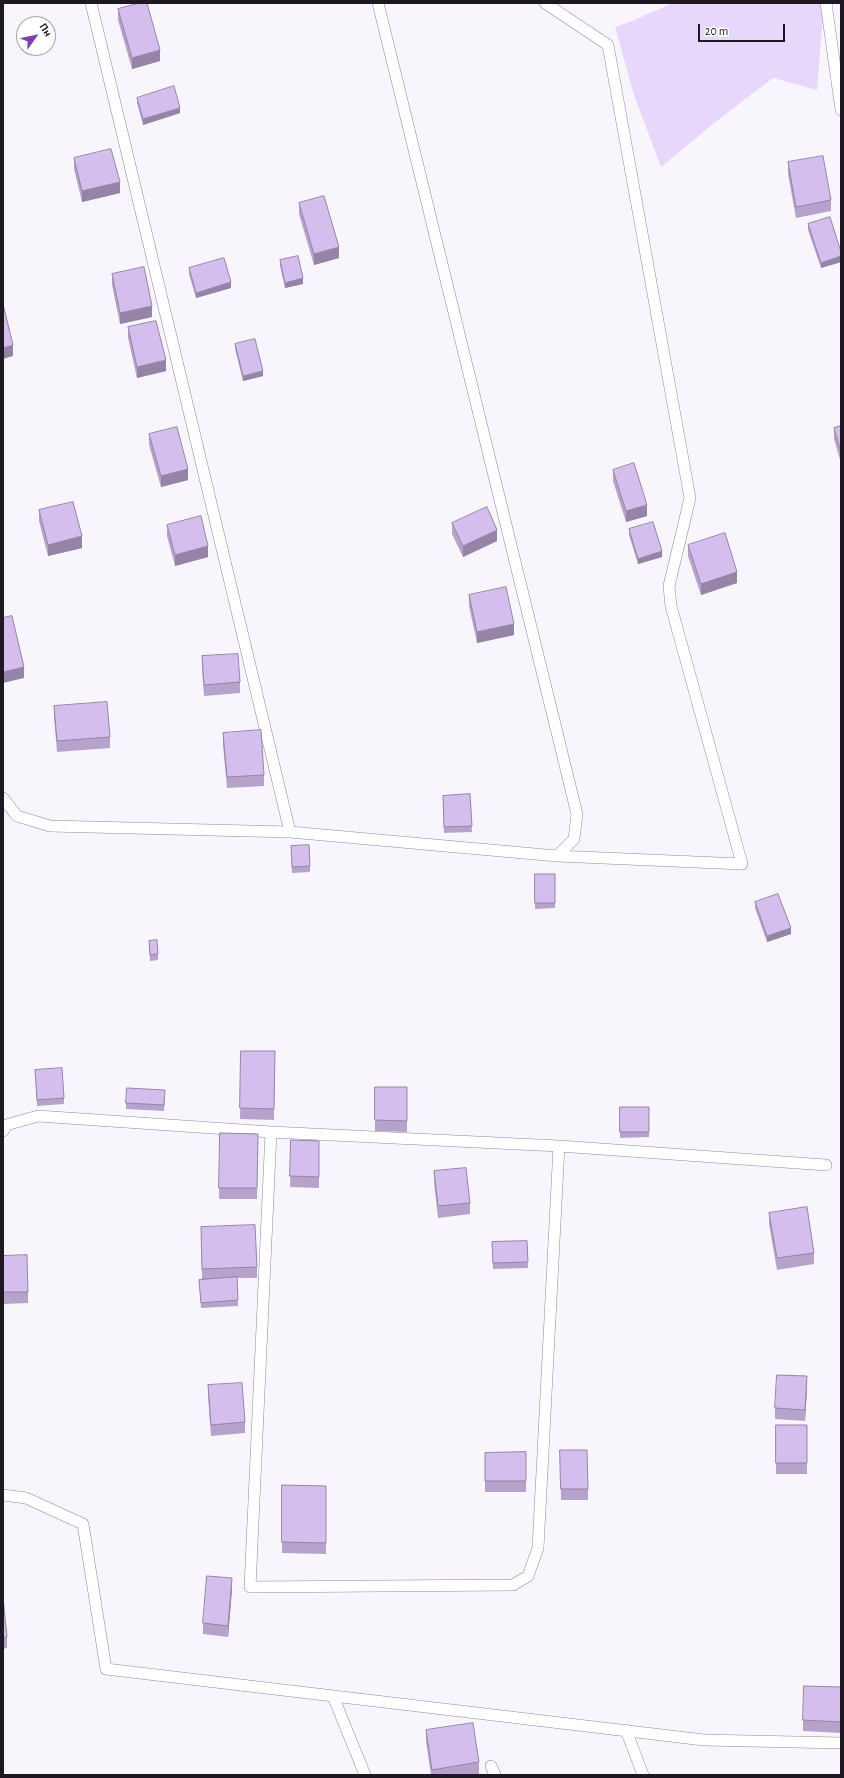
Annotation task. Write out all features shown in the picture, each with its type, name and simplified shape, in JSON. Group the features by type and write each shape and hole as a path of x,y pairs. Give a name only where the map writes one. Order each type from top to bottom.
{"lane":[{"path":"91,3 290,832"},
{"path":"378,3 577,814 574,839 557,856"},
{"path":"3,798 17,816 50,826 290,832 557,856 742,864 671,606 669,586 690,498 608,45 545,3"},
{"path":"826,3 841,110"},
{"path":"3,1131 6,1125 38,1116 271,1132 559,1146 826,1165"},
{"path":"271,1132 250,1587 513,1585 528,1576 538,1548 559,1146"},
{"path":"3,1495 26,1498 83,1524 106,1669 704,1740 841,1743"},
{"path":"333,1696 365,1775"},
{"path":"626,1730 643,1775"}],"shaded area":[{"path":"673,3 824,3 817,90 773,78 723,116 661,167 634,95 615,27"}],"building":[{"path":"140,3 147,3 160,50 132,58 118,9"},
{"path":"174,86 180,108 143,119 137,98"},
{"path":"111,149 120,182 82,191 74,158"},
{"path":"823,156 831,200 796,207 788,162"},
{"path":"324,196 339,247 314,254 299,203"},
{"path":"830,217 841,256 821,263 808,224"},
{"path":"298,256 303,278 285,283 280,260"},
{"path":"224,258 231,282 196,293 189,268"},
{"path":"144,267 152,306 120,313 112,274"},
{"path":"3,304 13,345 3,348"},
{"path":"156,321 166,360 137,367 128,327"},
{"path":"255,339 263,371 243,376 235,344"},
{"path":"841,426 841,452 834,428"},
{"path":"177,427 188,469 161,476 149,434"},
{"path":"634,463 647,505 626,511 613,470"},
{"path":"73,502 82,536 48,545 39,510"},
{"path":"487,507 497,530 463,546 452,523"},
{"path":"201,516 208,546 175,555 167,525"},
{"path":"653,522 662,551 638,559 629,529"},
{"path":"725,533 737,572 701,584 688,545"},
{"path":"506,587 514,624 477,632 469,595"},
{"path":"12,616 24,667 3,672 3,618"},
{"path":"238,654 240,682 204,685 202,656"},
{"path":"107,702 110,737 57,741 54,706"},
{"path":"261,730 264,775 227,777 223,733"},
{"path":"470,794 472,826 444,827 443,796"},
{"path":"309,845 310,866 292,867 291,846"},
{"path":"535,874 555,874 555,903 535,903"},
{"path":"778,894 791,928 767,936 755,902"},
{"path":"157,940 158,954 150,955 149,941"},
{"path":"241,1051 275,1051 274,1109 240,1108"},
{"path":"62,1068 64,1098 37,1100 35,1070"},
{"path":"375,1087 407,1087 407,1121 375,1120"},
{"path":"127,1088 165,1090 164,1105 126,1103"},
{"path":"620,1107 649,1107 649,1132 620,1132"},
{"path":"220,1133 258,1134 257,1188 219,1188"},
{"path":"291,1140 319,1141 319,1177 290,1176"},
{"path":"466,1168 470,1203 438,1206 434,1171"},
{"path":"807,1207 814,1253 777,1258 769,1213"},
{"path":"255,1225 257,1267 202,1269 201,1227"},
{"path":"527,1241 528,1262 493,1263 492,1242"},
{"path":"27,1255 28,1292 3,1292 3,1256"},
{"path":"237,1277 238,1300 201,1303 199,1280"},
{"path":"777,1375 807,1376 805,1410 775,1408"},
{"path":"242,1383 245,1422 211,1425 208,1385"},
{"path":"776,1425 807,1425 807,1463 776,1463"},
{"path":"560,1450 587,1450 588,1489 561,1489"},
{"path":"526,1452 526,1481 485,1481 485,1453"},
{"path":"282,1485 326,1486 326,1543 282,1542"},
{"path":"207,1576 232,1578 228,1626 203,1623"},
{"path":"3,1597 7,1637 3,1638"},
{"path":"804,1686 841,1687 841,1722 803,1720"},
{"path":"473,1723 479,1762 432,1770 426,1730"}]}
